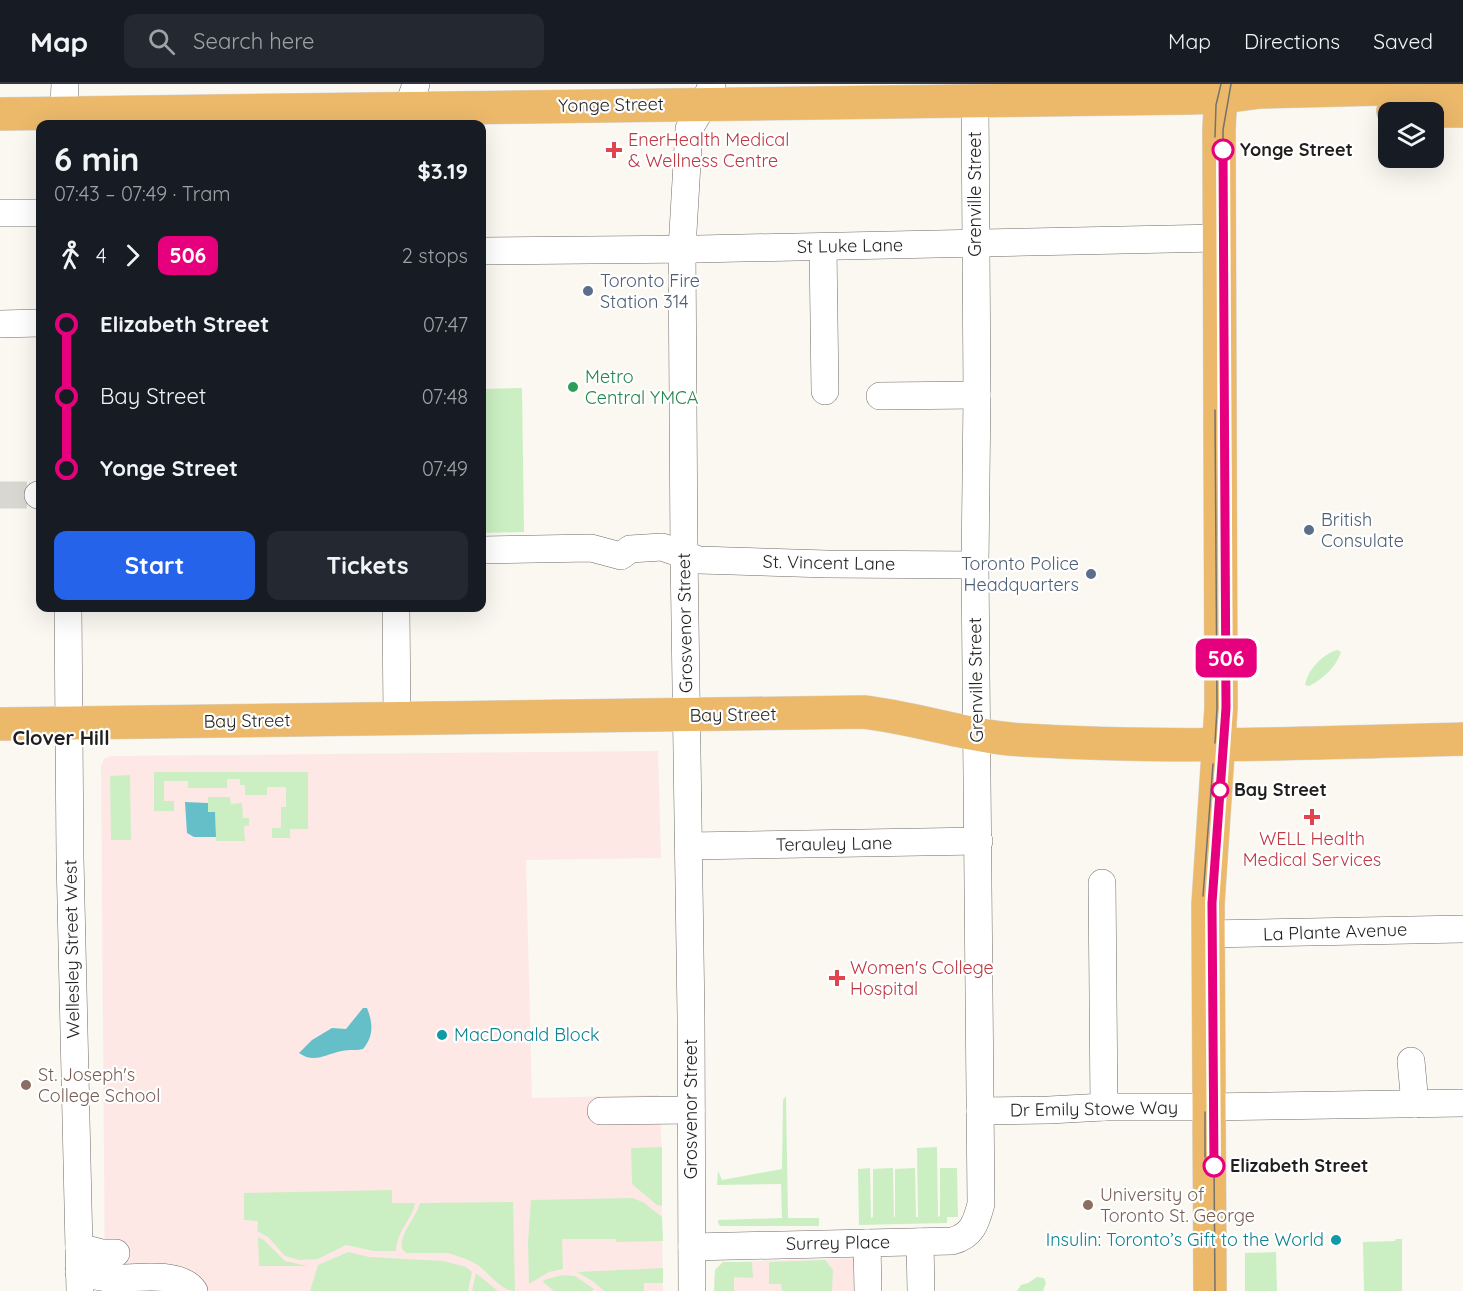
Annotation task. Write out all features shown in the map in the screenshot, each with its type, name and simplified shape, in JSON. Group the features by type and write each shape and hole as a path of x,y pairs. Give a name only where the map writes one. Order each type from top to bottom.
{"main road":[{"name":"Yonge Street","path":"0,114 64,107 408,105 708,94 975,101 1009,92 1260,92 1463,87"},
{"name":"Yonge Street","path":"1224,91 1257,110 1463,111"},
{"path":"1210,1291 1208,934 1209,866 1220,746 1218,238 1219,129 1224,91"},
{"name":"Bay Street","path":"0,724 862,712 1021,740 1220,746 1463,740"}],"street":[{"name":"Grosvenor Street","path":"692,1291 682,249 689,129 708,94"},
{"name":"Grenville Street","path":"975,101 977,395 975,564 981,1204 976,1222"},
{"path":"0,213 36,213"},
{"name":"St Luke Lane","path":"486,251 823,247 1218,238"},
{"path":"823,247 825,391"},
{"path":"0,324 36,323"},
{"path":"880,396 977,395"},
{"name":"St. Vincent Lane","path":"486,550 591,548 621,566 630,549 662,547 699,560 827,564 975,564"},
{"name":"Wellesley Street West","path":"68,612 70,858 79,1270"},
{"path":"396,612 397,719"},
{"name":"Terauley Lane","path":"689,846 785,833 979,842"},
{"path":"1102,883 1104,1107"},
{"name":"La Plante Avenue","path":"1208,934 1463,928"},
{"path":"1411,1061 1415,1104"},
{"path":"1209,1107 1463,1103"},
{"name":"Dr Emily Stowe Way","path":"980,1111 1104,1107 1209,1107"},
{"path":"601,1111 691,1110"},
{"name":"Surrey Place","path":"692,1247 952,1241 969,1234 976,1222"},
{"path":"920,1242 921,1291"},
{"path":"867,1243 868,1291"},
{"path":"79,1270 102,1253 116,1253"},
{"path":"79,1270 108,1278 170,1279 191,1286 194,1291"}],"shaded area":[{"path":"658,751 661,858 526,860 532,1098 658,1095 661,1129 663,1291 105,1291 101,766 104,759 110,756"},
{"path":"860,1258 861,1291 714,1291 715,1270 723,1262"}],"green space":[{"path":"522,388 524,532 486,533 486,389"},
{"path":"1337,650 1341,652 1336,663 1328,672 1309,686 1305,685 1316,663"},
{"path":"154,772 308,772 308,829 290,829 290,838 272,838 272,828 281,828 281,807 286,807 286,787 267,787 267,795 245,795 245,785 240,785 240,779 227,779 227,788 188,788 188,781 164,781 164,801 174,801 174,811 154,811"},
{"path":"130,775 131,840 111,840 110,776"},
{"path":"208,797 230,797 231,804 242,803 243,818 249,818 249,826 244,826 245,841 216,841 215,813 208,812"},
{"path":"786,1096 788,1218 819,1218 819,1226 720,1226 718,1220 782,1218 781,1184 717,1185 718,1171 722,1180 782,1169 783,1100"},
{"path":"662,1147 662,1206 657,1205 632,1184 631,1148"},
{"path":"937,1147 938,1217 940,1216 940,1168 957,1168 958,1217 947,1217 947,1223 859,1225 858,1169 870,1168 871,1218 873,1217 873,1169 893,1168 895,1217 895,1169 915,1168 916,1217 918,1217 917,1148"},
{"path":"392,1190 392,1203 415,1203 399,1237 396,1251 374,1251 346,1245 318,1259 299,1260 285,1256 268,1237 257,1231 258,1221 244,1220 244,1193"},
{"path":"632,1198 643,1202 662,1217 663,1241 616,1242 616,1239 562,1239 563,1269 549,1272 529,1284 528,1242 531,1200"},
{"path":"513,1202 515,1291 504,1288 473,1262 448,1253 406,1253 402,1249 405,1232 420,1203"},
{"path":"258,1237 285,1261 308,1266 259,1266"},
{"path":"1402,1239 1402,1291 1364,1291 1363,1242 1395,1241"},
{"path":"348,1252 369,1257 444,1261 466,1267 472,1272 468,1291 310,1291 318,1265"},
{"path":"1276,1252 1277,1291 1245,1291 1245,1253"},
{"path":"825,1260 833,1270 832,1291 782,1291 781,1284 769,1284 769,1262"},
{"path":"723,1262 752,1262 753,1278 734,1277 734,1291 714,1291 715,1270"},
{"path":"663,1268 663,1283 644,1283 644,1291 604,1291 577,1272"},
{"path":"476,1273 498,1291 472,1291"},
{"path":"562,1275 575,1276 594,1289 592,1291 554,1291 543,1282"},
{"path":"1037,1277 1044,1278 1046,1283 1043,1291 1017,1291 1021,1285"}],"water":[{"path":"185,802 208,803 208,812 215,812 216,837 194,837 187,833"},
{"path":"363,1008 367,1008 371,1029 369,1039 363,1049 345,1050 315,1058 299,1053 312,1040 332,1028 346,1029"}],"tunnel":[{"path":"0,495 36,495"}],"tram line":[{"path":"1215,137 1216,105 1221,84"},
{"path":"1215,1291 1212,903 1226,708 1223,130 1231,84"},
{"name":"506","path":"1214,1166 1212,903 1226,708 1223,150"},
{"path":"1215,410 1217,708 1215,743"},
{"path":"1203,896 1213,764"},
{"path":"1205,1112 1205,1157"}],"place":[{"name":"EnerHealth Medical & Wellness Centre","path":"614,150"},
{"name":"Yonge Street","path":"1223,150"},
{"name":"Toronto Fire Station 314","path":"588,291"},
{"name":"Metro Central YMCA","path":"573,387"},
{"name":"British Consulate","path":"1309,530"},
{"name":"Toronto Police Headquarters","path":"1091,574"},
{"name":"Bay Street","path":"1220,790"},
{"name":"WELL Health Medical Services","path":"1312,817"},
{"name":"Women's College Hospital","path":"837,978"},
{"name":"MacDonald Block","path":"442,1035"},
{"name":"St. Joseph's College School","path":"26,1085"},
{"name":"Elizabeth Street","path":"1214,1166"},
{"name":"University of Toronto St. George","path":"1088,1205"},
{"name":"Insulin: Toronto’s Gift to the World","path":"1336,1240"}],"district":[{"name":"Clover Hill","path":"61,738"}]}
